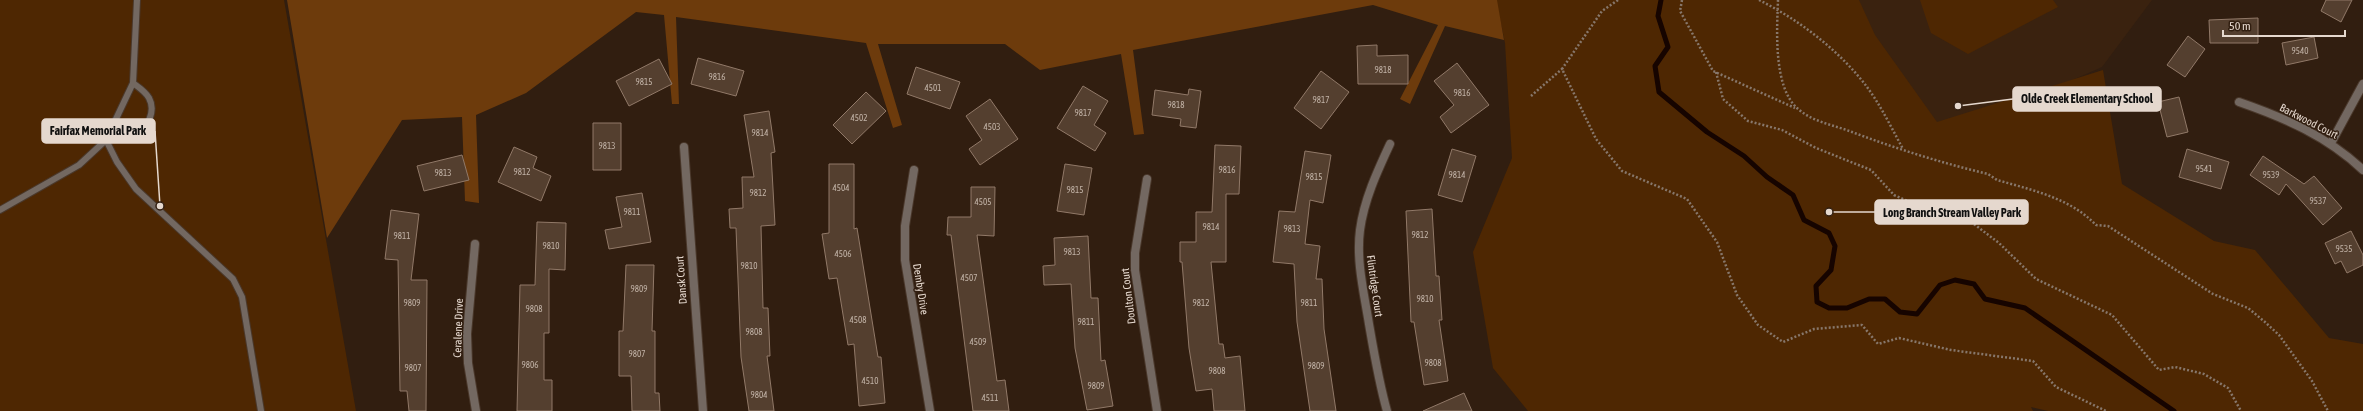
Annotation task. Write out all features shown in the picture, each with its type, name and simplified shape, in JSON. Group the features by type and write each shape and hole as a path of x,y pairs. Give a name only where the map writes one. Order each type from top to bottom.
{"street":[{"path":"2331,143 2363,84"},
{"name":"Barkwood Court","path":"2239,102 2278,116 2331,143 2363,170"},
{"name":"Flintridge Court","path":"1387,411 1381,391 1360,273 1359,246 1363,214 1374,178 1390,144"},
{"name":"Dansk Court","path":"684,147 703,411"},
{"name":"Demby Drive","path":"914,170 905,226 905,260 930,411"},
{"name":"Doulton Court","path":"1147,179 1135,254 1135,270 1157,411"},
{"name":"Ceralene Drive","path":"475,244 467,334 468,363 476,411"}],"lane":[{"path":"0,210 78,165 106,140 110,134 133,83 137,0"},
{"path":"110,134 122,136 134,135 143,130 149,121 152,109 149,98 133,83"},
{"path":"106,140 117,162 136,189 233,279 242,297 261,411"}],"path":[{"path":"1531,96 1562,69 1602,11 1618,0"},
{"path":"1682,0 1680,11 1713,71 1796,108 1818,121 1885,145 1988,174 1996,180 2059,199 2085,214 2096,225 2108,226 2213,294 2248,308 2279,335 2312,381 2328,411"},
{"path":"1759,0 1778,9 1808,29 1841,57 1865,84 1903,149"},
{"path":"1778,0 1777,55 1786,90 1796,108"},
{"path":"1562,69 1596,139 1622,171 1687,199 1717,242 1737,295 1758,325 1782,342 1814,329 1862,325 1878,344 1899,338 1951,350 2033,361 2056,387 2106,411"},
{"path":"1716,72 1723,99 1748,121 1782,130 1816,148 1871,170 1894,194 1923,208 1954,210 1999,243 2036,279 2112,315 2159,370 2176,367 2204,374 2228,388 2241,411"}],"shaded area":[{"path":"0,0 284,0 356,411 0,411"},
{"path":"287,0 1497,0 1504,40 1445,26 1410,104 1400,99 1438,25 1373,5 1133,50 1144,134 1134,135 1121,54 1040,70 1005,44 878,44 902,125 893,128 866,43 676,17 679,104 672,104 664,15 636,12 526,93 476,115 479,203 465,201 462,117 402,120 327,238"},
{"path":"1496,0 1859,0 1875,35 1937,122 2103,70 2122,184 2214,241 2255,250 2329,338 2363,344 2363,411 2048,411 2031,407 2033,411 1528,411 1493,368 1473,252 1512,158 1505,43"},
{"path":"1858,0 2152,0 2102,67 1922,146"},
{"path":"1920,0 2053,0 2058,7 1968,54 1931,33"}],"building":[{"path":"2326,0 2352,0 2341,22 2321,11"},
{"path":"2258,18 2258,43 2210,43 2209,20"},
{"path":"2188,36 2205,49 2185,77 2167,65"},
{"path":"2314,37 2318,58 2286,65 2282,43"},
{"path":"1377,45 1377,56 1408,55 1408,84 1358,84 1357,46"},
{"path":"698,58 744,71 736,96 691,84"},
{"path":"659,59 672,84 629,106 616,81"},
{"path":"1457,63 1489,105 1451,133 1440,117 1454,105 1434,81"},
{"path":"916,67 960,82 950,109 907,94"},
{"path":"1321,71 1349,92 1321,129 1294,108"},
{"path":"1083,86 1108,101 1094,125 1106,133 1095,151 1057,128"},
{"path":"1189,89 1201,91 1196,128 1180,126 1181,119 1152,115 1155,90 1188,95"},
{"path":"866,92 886,111 852,144 833,125"},
{"path":"2179,97 2188,132 2167,137 2158,102"},
{"path":"990,99 1018,139 980,165 969,149 982,140 966,116"},
{"path":"769,111 775,152 771,153 775,225 761,226 763,308 768,308 770,356 767,356 774,411 749,411 741,357 736,228 730,228 729,209 743,208 742,177 754,177 744,115"},
{"path":"593,123 621,123 621,170 593,170"},
{"path":"1215,145 1241,146 1239,194 1226,194 1226,262 1211,262 1219,344 1223,344 1225,358 1240,356 1245,411 1214,411 1212,389 1196,391 1189,348 1182,262 1180,262 1180,242 1196,242 1196,212 1212,212"},
{"path":"514,147 537,157 533,168 551,176 541,201 498,182"},
{"path":"1452,149 1476,156 1462,202 1438,195"},
{"path":"2187,149 2229,162 2221,189 2179,177"},
{"path":"1305,151 1331,155 1323,203 1310,200 1305,244 1320,246 1316,279 1322,279 1324,329 1336,411 1310,411 1297,322 1294,264 1273,262 1279,211 1295,212"},
{"path":"462,155 469,180 424,191 417,166"},
{"path":"2263,156 2304,184 2314,176 2342,208 2323,225 2286,184 2279,195 2250,175"},
{"path":"829,164 854,164 854,229 857,228 878,357 881,357 885,403 859,406 854,344 848,345 837,278 829,279 822,234 829,233"},
{"path":"1065,164 1092,168 1084,215 1057,211"},
{"path":"971,187 995,187 994,236 977,235 997,381 1005,380 1009,411 973,411 951,235 947,235 948,217 971,217"},
{"path":"642,193 651,242 609,249 605,230 622,227 616,197"},
{"path":"1432,209 1436,276 1439,276 1442,320 1439,320 1448,381 1424,385 1414,322 1411,322 1406,211"},
{"path":"391,210 419,214 411,280 427,280 426,411 409,411 407,391 400,391 398,260 385,259"},
{"path":"537,222 566,223 565,270 549,269 549,333 544,333 544,380 552,380 552,411 517,411 520,285 535,285"},
{"path":"2351,231 2363,255 2363,265 2347,273 2341,261 2335,264 2325,243"},
{"path":"1088,236 1091,298 1098,298 1101,361 1105,360 1113,406 1087,410 1075,348 1071,284 1044,285 1043,266 1055,265 1054,238"},
{"path":"626,265 654,265 652,331 655,331 655,393 659,393 660,411 632,411 631,376 619,376 619,331 623,331"},
{"path":"1464,393 1472,411 1423,411"}],"waterway":[{"path":"1661,0 1658,16 1668,47 1655,66 1659,92 1707,132 1744,156 1767,177 1793,195 1804,220 1829,233 1835,246 1831,270 1816,286 1817,302 1829,308 1847,308 1869,299 1885,299 1900,312 1917,314 1940,285 1955,280 1974,284 1985,299 2025,308 2174,411"}],"place":[{"name":"Olde Creek Elementary School","path":"1958,106"},
{"name":"Fairfax Memorial Park","path":"160,206"},
{"name":"Long Branch Stream Valley Park","path":"1829,212"}]}
